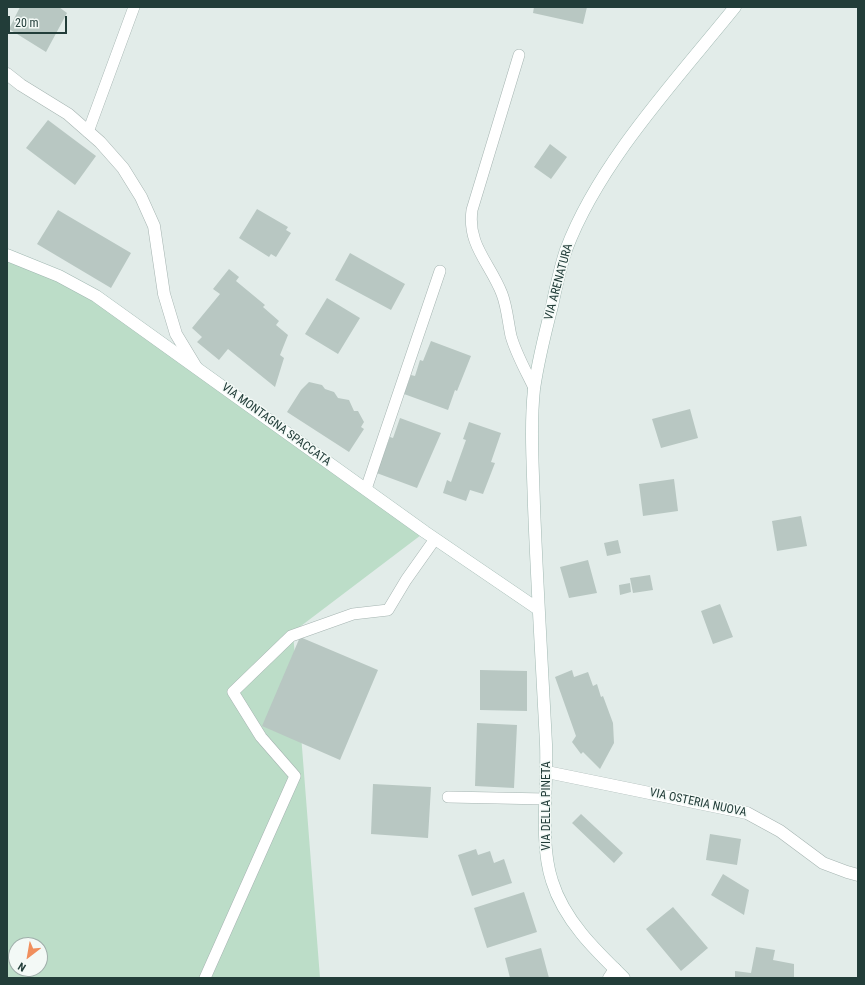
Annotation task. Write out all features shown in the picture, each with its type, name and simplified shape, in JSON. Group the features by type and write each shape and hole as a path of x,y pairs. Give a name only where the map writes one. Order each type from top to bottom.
{"street":[{"name":"VIA ARENATURA","path":"538,609 532,432 534,388 560,271 566,251 583,213 609,168 627,143 735,7"},
{"path":"7,74 21,85 68,114 123,168 141,197 154,226 164,294 176,334 196,367"},
{"name":"VIA MONTAGNA SPACCATA","path":"7,255 59,276 82,288 196,367 435,539 538,609"},
{"name":"VIA DELLA PINETA","path":"538,609 547,772 546,851 549,872 560,902 580,931 612,974 624,978"},
{"name":"VIA OSTERIA NUOVA","path":"547,772 748,813 774,826 823,863 858,875"}],"lane":[{"path":"88,132 134,7"},
{"path":"519,55 472,210 471,225 472,234 479,251 502,294 514,346 534,388"},
{"path":"366,489 440,271"},
{"path":"205,978 295,776 261,736 234,692 291,636 353,614 388,610 406,580 435,539"},
{"path":"448,796 546,798"}],"green space":[{"path":"7,255 59,276 425,532 293,632 320,978 7,978"}],"building":[{"path":"20,7 59,7 67,13 46,52 9,29"},
{"path":"534,7 587,7 583,24 533,13"},
{"path":"48,120 96,156 75,185 26,148"},
{"path":"550,144 567,157 551,179 534,167"},
{"path":"257,209 288,227 286,230 291,233 276,257 271,254 269,257 239,238"},
{"path":"58,210 131,253 111,288 37,244"},
{"path":"350,253 405,284 391,310 335,280"},
{"path":"229,269 239,277 236,281 265,305 263,307 279,321 276,325 288,335 280,355 284,358 275,387 228,349 219,360 197,342 202,337 192,328 220,294 213,289"},
{"path":"327,298 360,318 338,354 305,334"},
{"path":"431,341 471,356 457,391 455,390 448,410 404,394 411,375 415,376 420,360 423,361"},
{"path":"309,382 322,385 325,389 334,392 338,398 349,400 354,411 358,411 364,422 361,427 364,429 349,452 287,412 301,390"},
{"path":"690,409 698,438 661,448 652,419"},
{"path":"400,418 441,433 417,488 374,472 381,452 384,453 390,437 393,438"},
{"path":"469,422 501,433 491,462 495,463 483,494 470,490 466,501 443,493 447,480 451,482 466,440 463,439"},
{"path":"674,479 678,511 643,516 639,484"},
{"path":"801,516 807,546 777,551 772,521"},
{"path":"618,540 621,553 607,556 604,543"},
{"path":"588,560 597,593 569,598 560,567"},
{"path":"650,575 653,590 633,593 630,578"},
{"path":"630,583 631,592 620,595 619,585"},
{"path":"720,604 733,637 713,644 701,611"},
{"path":"300,637 378,670 340,760 262,726"},
{"path":"480,670 527,671 527,711 480,710"},
{"path":"572,670 574,677 588,672 593,686 597,684 601,697 603,696 613,723 614,743 600,769 583,752 581,754 572,742 576,736 555,677"},
{"path":"477,723 517,725 514,788 475,786"},
{"path":"373,784 431,787 428,838 371,834"},
{"path":"581,814 623,853 614,863 572,823"},
{"path":"710,834 741,839 737,865 706,860"},
{"path":"476,849 478,855 490,851 494,863 504,859 512,883 472,896 458,855"},
{"path":"723,874 749,890 744,915 711,895"},
{"path":"524,892 537,932 487,948 474,908"},
{"path":"673,907 708,948 681,971 646,929"},
{"path":"756,947 775,950 773,960 794,964 794,978 735,978 735,971 751,973"},
{"path":"541,948 549,978 510,978 505,958"}]}
